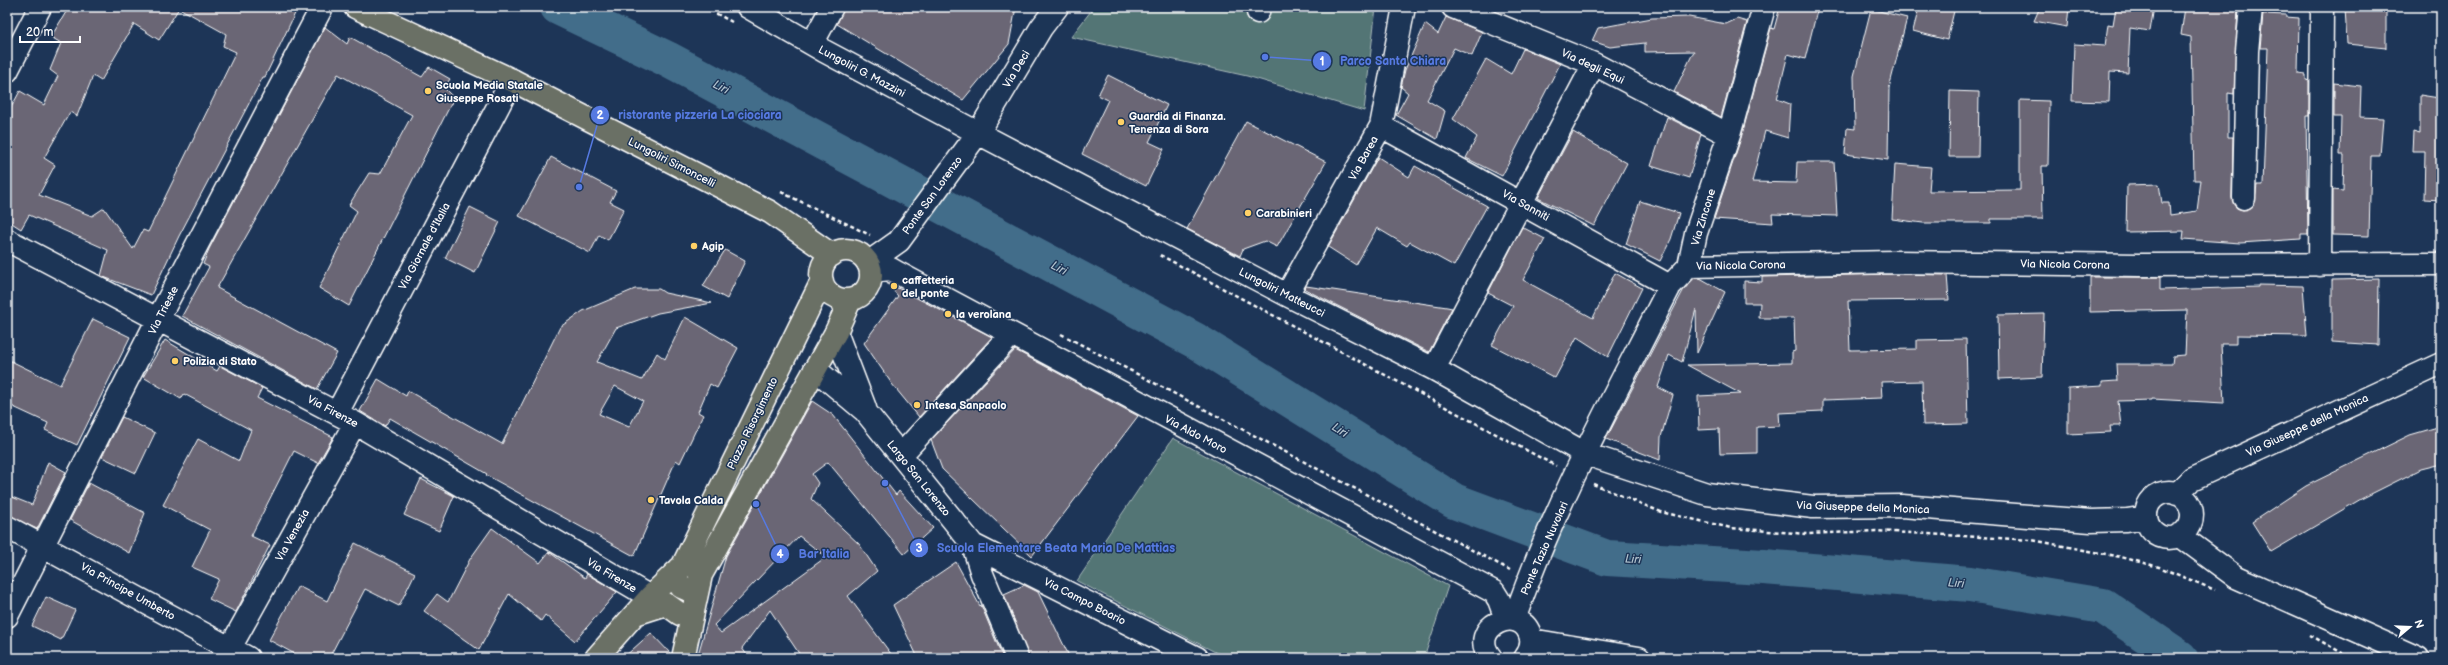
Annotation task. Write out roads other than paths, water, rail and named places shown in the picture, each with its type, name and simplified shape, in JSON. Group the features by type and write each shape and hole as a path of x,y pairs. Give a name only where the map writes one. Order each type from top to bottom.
{"main road":[{"name":"Lungoliri Simoncelli","path":"355,7 512,80 770,212 832,255"},
{"path":"852,251 864,258 869,267 869,286 858,298 850,300 836,298 830,294 822,281 823,266 832,255 838,252 852,251"},
{"name":"Piazza Risorgimento","path":"689,577 800,324 822,281"},
{"path":"682,658 680,614 689,577 815,369 836,332 850,300"},
{"path":"800,324 803,348 815,369"},
{"path":"596,658 644,605 689,577"},
{"path":"682,658 689,577"},
{"path":"644,605 666,604 680,614"}],"street":[{"path":"7,71 40,7"},
{"name":"Via Trieste","path":"7,616 158,319 322,7"},
{"name":"Lungoliri G. Mazzini","path":"748,7 780,16 812,44 972,141"},
{"path":"812,44 832,7"},
{"name":"Via Deci","path":"972,141 1042,17 1057,7"},
{"name":"Via Barea","path":"1287,295 1381,126 1404,7"},
{"name":"Via degli Equi","path":"1453,7 1594,64 1729,135"},
{"name":"Via Zincone","path":"1689,266 1696,233 1729,135 1764,7"},
{"path":"2244,198 2247,51 2251,7"},
{"path":"2320,265 2322,7"},
{"path":"1434,369 1594,64"},
{"name":"Via Giornale d'Italia","path":"346,418 512,80"},
{"name":"Via Sanniti","path":"1381,126 1521,202 1670,286"},
{"name":"Ponte San Lorenzo","path":"869,267 899,242 972,141"},
{"name":"Lungoliri Matteucci","path":"972,141 1287,295 1434,369 1586,454"},
{"name":"Via Firenze","path":"7,240 346,418 644,605"},
{"name":"Via Nicola Corona","path":"1689,266 1895,262 2320,265 2441,264"},
{"path":"1586,454 1670,286 1689,266"},
{"name":"Via Aldo Moro","path":"869,267 891,269 1011,335 1494,592 1510,620"},
{"name":"Largo San Lorenzo","path":"836,332 866,412"},
{"path":"901,455 1011,335"},
{"name":"Via Giuseppe della Monica","path":"2177,494 2192,479 2441,364"},
{"name":"Largo San Lorenzo","path":"815,369 866,412 973,545"},
{"name":"Via Venezia","path":"239,653 346,418"},
{"name":"Ponte Tazio Nuvolari","path":"1510,620 1531,571 1586,454"},
{"name":"Via Giuseppe della Monica","path":"1586,454 1707,494 1813,507 1902,506 2091,521 2127,520 2146,517"},
{"path":"2162,494 2177,494 2183,498 2191,511 2189,525 2179,536 2172,538 2158,535 2148,524 2146,517 2150,503 2155,497 2162,494"},
{"name":"Via Principe Umberto","path":"7,527 44,545 239,653"},
{"path":"2179,536 2236,577 2418,658"},
{"path":"973,545 982,574 1017,658"},
{"name":"Via Campo Boario","path":"973,545 1197,658"},
{"path":"1491,658 1485,648 1487,632 1492,626 1510,620 1526,628 1528,649 1640,658"}],"waterway":[{"name":"Liri","path":"558,7 667,59 1196,341 1454,501 1607,558 1764,567 1970,584 2103,606 2180,658"}],"place":[{"name":"Parco Santa Chiara","path":"1265,57"},
{"name":"Scuola Media Statale Giuseppe Rosati","path":"428,91"},
{"name":"Guardia di Finanza. Tenenza di Sora","path":"1121,122"},
{"name":"ristorante pizzeria La ciociara","path":"579,187"},
{"name":"Carabinieri","path":"1248,213"},
{"name":"Agip","path":"694,246"},
{"name":"caffetteria del ponte","path":"894,286"},
{"name":"la verolana","path":"948,314"},
{"name":"Polizia di Stato","path":"175,361"},
{"name":"Intesa Sanpaolo","path":"917,405"},
{"name":"Scuola Elementare Beata Maria De Mattias","path":"885,483"},
{"name":"Tavola Calda","path":"651,500"},
{"name":"Bar Italia","path":"756,504"}]}
